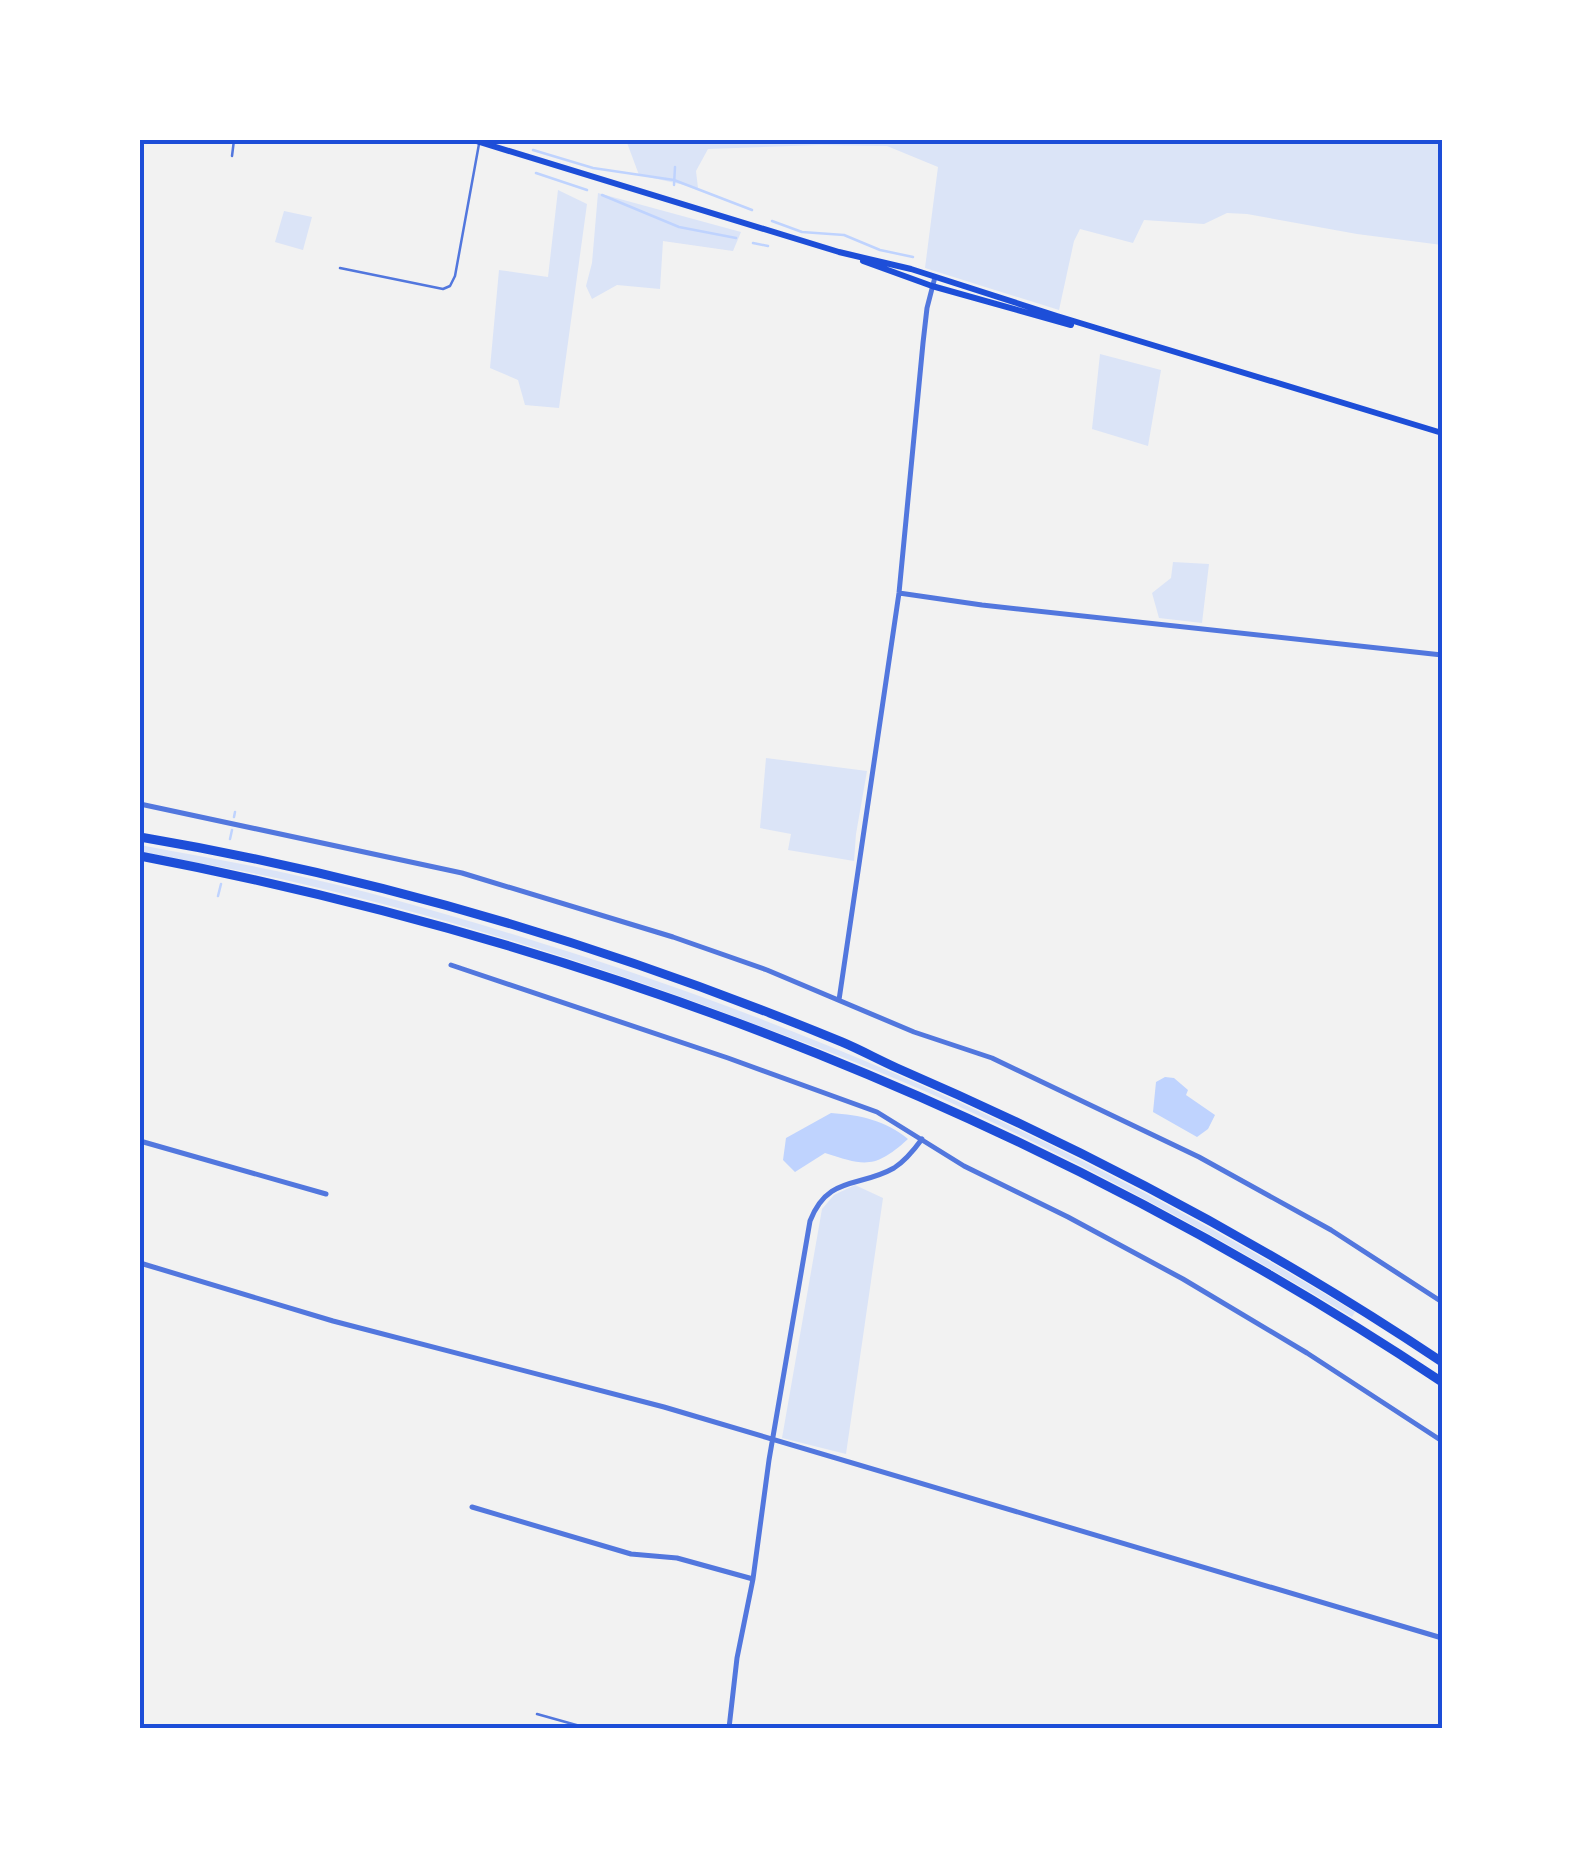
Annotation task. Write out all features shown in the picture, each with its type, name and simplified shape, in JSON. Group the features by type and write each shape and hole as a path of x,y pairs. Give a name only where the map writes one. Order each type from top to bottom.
{"highway":[{"path":"140,837 373,887 530,930 706,988 847,1044 1052,1138 1186,1208 1293,1268 1442,1362"},
{"path":"140,856 344,900 494,940 678,1000 841,1062 993,1129 1158,1212 1299,1292 1442,1382"}],"main road":[{"path":"476,141 1442,433"},
{"path":"839,252 932,286 1050,320 1105,331"}],"street":[{"path":"839,1000 898,593 923,342 936,277"},
{"path":"898,593 1442,655"},
{"path":"140,804 462,873 718,951 914,1032 992,1058 1199,1156 1330,1230 1442,1302"},
{"path":"451,965 877,1112 964,1166 1183,1279 1308,1354 1442,1442"},
{"path":"729,1728 806,1236 814,1210 830,1190 892,1168 922,1140"},
{"path":"140,1141 326,1194"},
{"path":"140,1263 332,1321 664,1407 1442,1638"},
{"path":"472,1508 631,1554 677,1558 754,1579"}],"lane":[{"path":"232,156 234,140"},
{"path":"340,268 443,290 450,286 455,276 476,141"},
{"path":"537,1714 586,1728"}],"shaded area":[{"path":"626,140 1442,140 1442,245 1227,213 1204,224 1144,220 1133,243 1080,229 1059,310 925,268 938,167 887,146 708,149 696,171 698,188 639,175"},
{"path":"558,190 587,204 559,408 525,405 518,380 490,368 499,270 548,277"},
{"path":"598,193 741,232 733,251 663,241 660,289 617,285 592,299 586,286 592,263"},
{"path":"284,211 312,217 303,250 275,242"},
{"path":"1100,354 1161,370 1148,446 1092,429"},
{"path":"1173,562 1209,564 1202,623 1159,618 1152,593 1171,578"},
{"path":"766,758 867,771 854,861 788,850 791,834 760,828"},
{"path":"140,845 281,872 414,905 544,944 757,1017 1061,1150 1258,1255 1355,1312 1352,1317 1165,1210 1022,1136 920,1089 812,1046 640,982 462,926 342,893 140,852"},
{"path":"855,1185 883,1198 846,1454 782,1438 822,1209 834,1195"}],"water":[{"path":"1174,1078 1188,1090 1186,1095 1215,1115 1208,1129 1197,1137 1153,1112 1156,1082"},
{"path":"831,1113 872,1120 908,1139 878,1160 850,1161 825,1153 795,1172 783,1160 786,1138"}],"waterway":[{"path":"533,150 593,168 674,180 752,210"},
{"path":"674,185 675,167"},
{"path":"536,173 587,190"},
{"path":"602,195 679,227 736,238"},
{"path":"772,221 802,232 844,235 880,250 913,257"},
{"path":"753,243 768,246"},
{"path":"234,817 235,812"},
{"path":"230,839 232,830"},
{"path":"218,896 221,884"}]}
